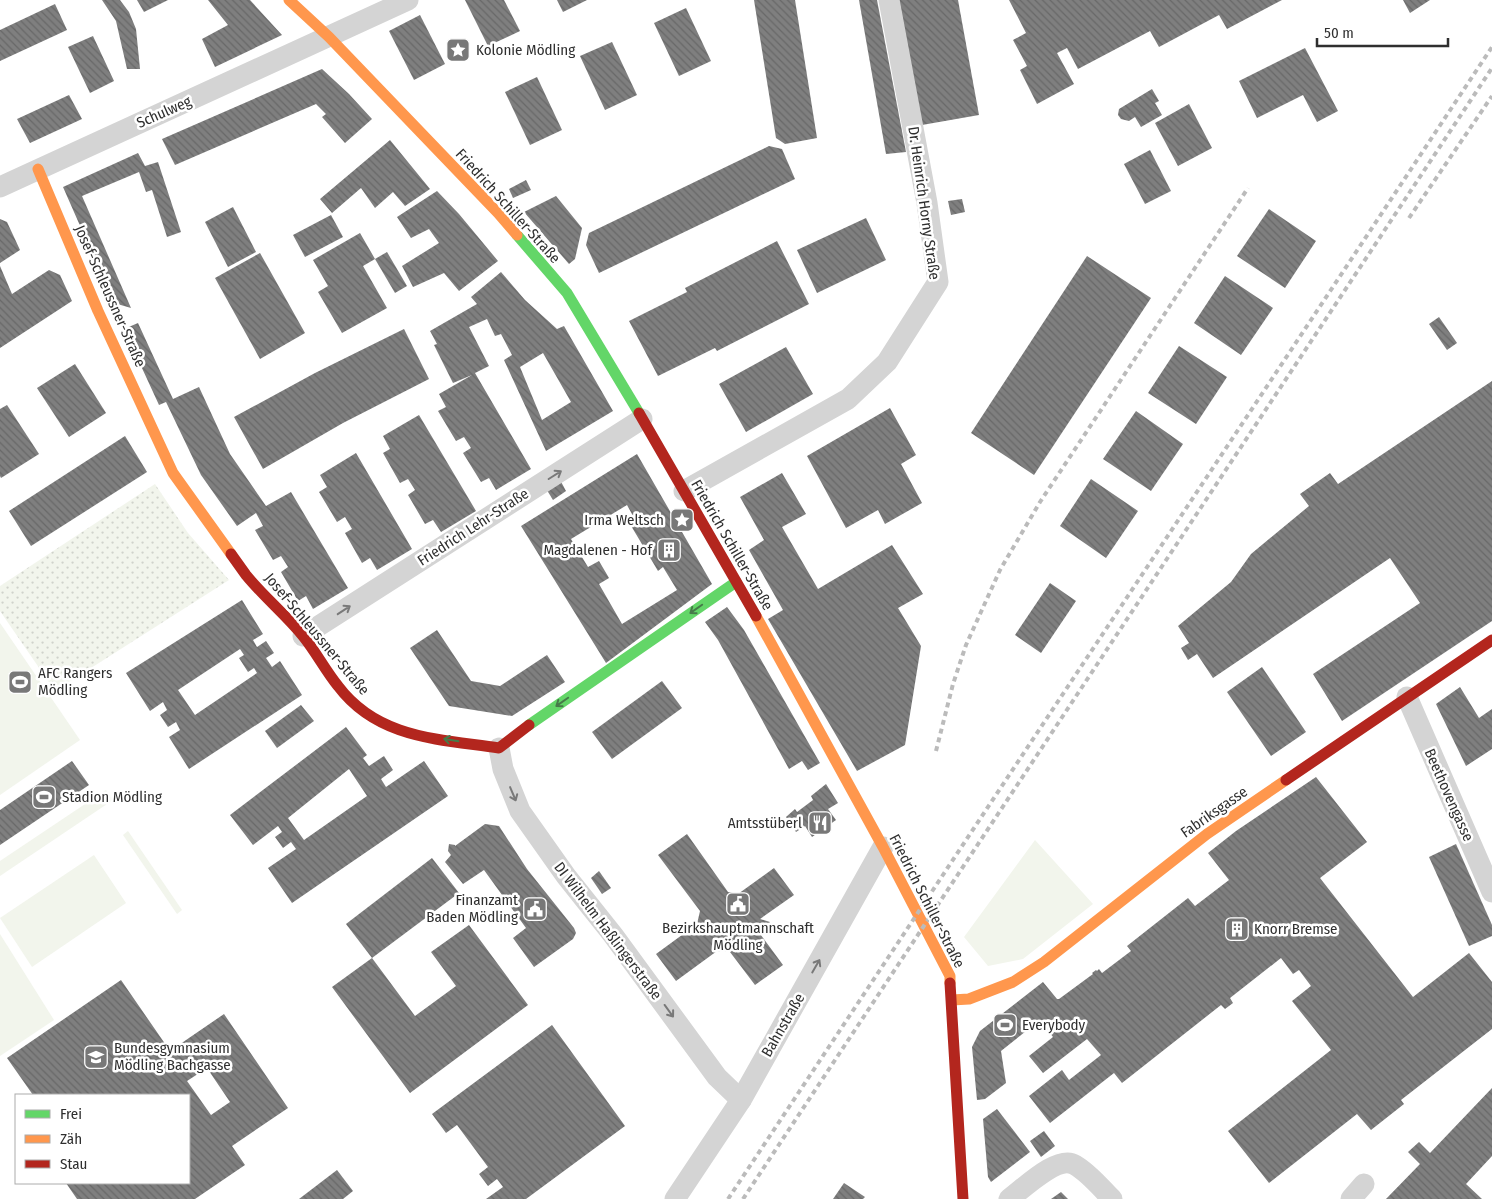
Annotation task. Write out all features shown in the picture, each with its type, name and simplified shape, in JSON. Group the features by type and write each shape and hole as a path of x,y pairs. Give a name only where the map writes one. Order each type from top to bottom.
{"street":[{"name":"Friedrich Schiller-Straße","path":"289,0 329,38 498,213 567,293 736,582 883,847 950,976 963,1199"},
{"name":"Schulweg","path":"0,187 329,38 408,0"},
{"name":"Dr. Heinrich Horny Straße","path":"684,491 848,399 887,362 938,282 927,203 889,0"},
{"name":"Josef-Schleussner-Straße","path":"38,169 98,311 173,473 246,574 303,636 338,686 354,704 379,722 396,730 415,735 499,748"},
{"name":"Friedrich Lehr-Straße","path":"303,636 642,419"},
{"path":"499,748 534,721 736,582"},
{"name":"Fabriksgasse","path":"952,1000 969,998 1013,982 1044,962 1207,834 1492,640"},
{"name":"Beethovengasse","path":"1406,697 1492,892"},
{"name":"DI Wilhelm Haßlingerstraße","path":"499,748 503,769 520,811 566,876 613,934 717,1077 741,1100"},
{"name":"Bahnstraße","path":"675,1199 741,1100 883,847"},
{"path":"1009,1199 1042,1174 1063,1162 1075,1165 1112,1199"}],"shaded area":[{"path":"155,484 188,533 229,580 55,691 0,611 0,586"},
{"name":"AFC Rangers Mödling","path":"0,623 80,740 0,795"},
{"path":"106,790 113,800 0,876 0,861"},
{"path":"128,831 182,910 177,914 123,835"},
{"path":"1035,840 1093,904 1023,959 988,966 964,937"},
{"path":"94,855 126,903 32,967 0,918"},
{"path":"0,934 54,1020 0,1056"}],"building":[{"path":"102,0 120,0 129,12 136,29 140,69 127,69 116,21"},
{"path":"137,0 168,0 144,12"},
{"path":"208,0 250,0 282,35 215,67 202,39 228,25"},
{"path":"465,0 504,0 520,31 488,46"},
{"path":"557,0 587,0 563,12"},
{"path":"754,0 795,0 817,138 785,144 776,138"},
{"path":"859,0 877,0 906,152 886,154"},
{"path":"899,0 958,0 979,115 922,125"},
{"path":"1009,0 1282,0 1227,29 1219,15 1159,47 1150,31 1078,69 1067,48 1057,53 1074,84 1037,104 1020,70 1027,66 1013,40 1026,33"},
{"path":"1403,0 1430,0 1410,13"},
{"path":"55,4 67,30 0,61 0,30"},
{"path":"686,8 711,61 679,76 654,23"},
{"path":"420,15 445,64 414,80 389,31"},
{"path":"93,36 114,81 90,93 68,47"},
{"path":"612,42 637,95 605,110 580,56"},
{"path":"1305,48 1338,111 1317,122 1303,95 1257,118 1239,81"},
{"path":"322,69 372,119 345,143 322,117 326,114 316,104 175,165 162,139"},
{"path":"537,77 562,130 530,145 505,92"},
{"path":"1152,89 1159,101 1155,103 1162,115 1141,127 1135,117 1129,121 1121,119 1118,115 1119,109"},
{"path":"69,95 82,119 30,143 17,119"},
{"path":"1189,104 1212,148 1178,166 1155,123"},
{"path":"390,140 430,189 405,206 393,192 375,208 361,188 332,213 320,199"},
{"path":"769,146 782,149 795,179 599,273 586,245 589,233"},
{"path":"1150,150 1171,191 1145,204 1124,164"},
{"path":"138,153 145,166 158,162 181,232 167,237 152,190 146,192 139,172 82,196 131,308 114,303 63,187"},
{"path":"526,180 531,190 513,198 509,189"},
{"path":"437,191 498,261 459,291 444,273 413,287 402,266 439,243 429,229 411,238 397,217"},
{"path":"556,196 582,228 575,259 569,264 524,212"},
{"path":"962,199 965,212 951,215 948,201"},
{"path":"233,207 256,252 228,267 205,222"},
{"path":"1269,209 1316,241 1285,288 1237,256"},
{"path":"331,215 343,237 305,257 293,235"},
{"path":"866,218 886,260 817,293 797,250"},
{"path":"0,219 7,222 20,250 0,263"},
{"path":"360,233 375,259 363,266 387,308 342,333 318,292 328,286 313,260"},
{"path":"777,241 809,304 717,351 715,348 658,376 629,321 687,292 685,288"},
{"path":"387,252 407,286 395,293 375,259"},
{"path":"260,253 305,333 260,359 215,278"},
{"path":"1087,256 1151,298 1034,475 971,433"},
{"path":"0,266 12,294 49,270 60,275 72,301 0,348"},
{"path":"501,272 525,300 557,329 564,326 613,411 546,451 504,360 512,355 501,334 495,336 487,319 469,327 489,366 475,373 531,469 496,490 489,478 481,482 463,453 471,448 464,437 456,441 438,411 446,407 439,394 472,375 453,383 434,345 437,344 430,331 477,304 471,297","holes":["543,353 571,402 542,420 520,367"]},
{"path":"1225,276 1273,308 1241,355 1194,323"},
{"path":"1439,317 1457,343 1447,350 1429,324"},
{"path":"138,323 173,399 199,387 230,454 266,506 291,492 348,588 313,609 306,596 298,601 281,572 288,567 281,556 273,560 255,530 263,526 256,513 237,526 201,475 166,402 159,405 124,329"},
{"path":"404,329 429,379 343,423 263,469 234,417 315,373"},
{"path":"1179,346 1227,377 1196,424 1148,393"},
{"path":"786,347 813,394 746,432 719,384"},
{"path":"75,364 106,413 69,437 37,388"},
{"path":"1492,381 1492,621 1342,721 1313,674 1420,603 1390,558 1213,678 1197,654 1188,660 1181,648 1189,643 1178,626 1231,582 1251,554 1309,506 1300,494 1330,473 1338,484"},
{"path":"7,405 39,454 1,478 0,409"},
{"path":"890,408 916,455 901,464 922,503 885,524 878,510 846,528 807,456"},
{"path":"1136,411 1183,444 1151,491 1103,459"},
{"path":"419,415 476,511 441,532 433,520 425,524 408,495 415,490 408,479 400,483 383,453 390,449 383,436"},
{"path":"125,436 147,472 31,546 9,511"},
{"path":"356,453 412,549 377,570 370,558 362,563 345,533 352,529 345,517 337,522 319,492 327,487 320,475"},
{"name":"Magdalenen - Hof","path":"637,454 712,584 606,663 521,526","holes":["627,505 633,516 627,519 658,571 663,567 677,590 622,624 599,584 609,578 599,561 588,567 571,539"]},
{"path":"782,473 806,514 782,527 818,589 892,545 923,594 898,608 921,646 905,745 857,771 768,619 783,610 749,550 764,540 740,497"},
{"path":"559,478 566,491 553,500 545,487"},
{"path":"1091,479 1138,511 1106,558 1060,526"},
{"path":"1050,583 1076,601 1041,653 1015,635"},
{"path":"242,600 263,634 253,640 257,647 266,641 274,653 266,658 272,667 280,661 302,695 189,769 169,737 180,730 176,722 168,727 160,715 167,710 163,702 150,711 126,673","holes":["240,649 244,655 239,658 248,672 254,668 257,673 195,715 178,690"]},
{"path":"727,607 744,630 820,763 808,770 802,761 789,769 718,640 705,622"},
{"path":"437,630 471,681 500,686 547,655 565,682 512,716 449,706 410,648"},
{"path":"1262,667 1306,732 1271,756 1227,692"},
{"path":"662,681 682,708 612,759 592,732"},
{"path":"1460,687 1479,718 1492,709 1492,749 1466,766 1436,704"},
{"path":"301,705 314,721 277,748 265,731"},
{"path":"346,727 367,755 363,758 369,766 384,756 393,770 381,779 386,787 424,761 448,796 292,903 268,868 296,849 291,842 283,848 275,837 282,832 278,826 253,845 230,815","holes":["349,769 367,796 304,840 288,818"]},
{"name":"Stadion Mödling","path":"72,761 89,785 0,845 0,810"},
{"path":"1316,777 1367,842 1320,878 1413,997 1469,953 1492,982 1492,1029 1401,1100 1404,1104 1371,1130 1357,1114 1269,1183 1228,1131 1331,1050 1292,1001 1311,986 1299,970 1293,974 1281,958 1230,998 1233,1003 1225,1009 1221,1005 1122,1083 1114,1073 1050,1123 1029,1096 1062,1070 1069,1080 1101,1055 1087,1039 1043,1073 1029,1056 1053,1037 1040,1020 1001,1051 1006,1083 985,1099 977,1100 972,1047 980,1031 1043,982 1059,999 1096,970 1099,969 1102,973 1131,951 1127,946 1188,898 1195,906 1229,880 1208,853 1236,831"},
{"path":"826,784 838,803 828,809 836,820 812,837 805,826 796,832 786,817 795,809 797,812 813,800 811,796"},
{"name":"Finanzamt Baden Mödling","path":"485,824 499,826 527,869 576,933 573,939 534,967 513,938 526,928 484,870 463,884 445,862 451,855 448,851 449,844 455,846"},
{"name":"Bezirkshauptmannschaft Mödling","path":"687,834 728,892 738,894 774,868 794,895 760,919 770,922 768,933 758,931 783,965 755,985 730,952 717,951 676,981 656,954 697,924 700,911 658,855"},
{"path":"1456,844 1492,925 1492,936 1469,946 1429,857"},
{"path":"432,858 459,893 372,958 346,924"},
{"path":"599,871 611,888 602,894 591,878"},
{"path":"469,925 528,1005 410,1093 332,987 372,958 415,1016 456,986 431,952"},
{"path":"121,980 170,1051 224,1014 288,1108 232,1146 245,1165 195,1199 77,1199 67,1184 190,1184 190,1094 32,1094 7,1058","holes":["207,1068 230,1102 211,1115 187,1081"]},
{"path":"552,1025 625,1126 526,1199 486,1199 503,1187 497,1179 488,1186 479,1174 488,1167 457,1125 446,1133 432,1114"},
{"path":"1492,1088 1492,1156 1466,1184 1482,1199 1386,1199 1420,1164 1408,1152 1419,1142 1430,1153"},
{"path":"997,1109 1030,1152 991,1182 988,1177 983,1119"},
{"path":"1044,1131 1055,1146 1041,1157 1030,1141"},
{"path":"337,1170 353,1191 343,1199 299,1199"},
{"path":"844,1183 865,1197 863,1199 833,1199"},
{"path":"1061,1192 1068,1199 1051,1199"}],"railway":[{"path":"728,1199 1492,47"},
{"path":"743,1199 1492,68"},
{"path":"1409,218 1492,96"},
{"path":"936,751 953,684 966,645 1000,570 1040,502 1248,188"}],"traffic: fast":[{"path":"517,235 567,293 639,413"},
{"path":"529,725 736,582"}],"traffic: slow":[{"path":"289,0 329,37 517,235"},
{"path":"38,169 98,311 173,473 231,554"},
{"path":"756,616 883,847 950,976 950,983"},
{"path":"952,1000 969,999 1013,982 1044,962 1207,834 1286,780"}],"traffic: jam":[{"path":"639,413 756,616"},
{"path":"231,554 253,583 303,636 338,686 354,704 372,717 391,727 411,734 499,748 529,725"},
{"path":"1286,780 1492,640"},
{"path":"950,983 963,1199"}],"place":[{"name":"Kolonie Mödling","path":"458,50"},
{"name":"Irma Weltsch","path":"682,520"},
{"name":"Magdalenen - Hof","path":"669,550"},
{"name":"AFC Rangers Mödling","path":"20,682"},
{"name":"Stadion Mödling","path":"44,797"},
{"name":"Amtsstüberl","path":"820,823"},
{"name":"Bezirkshauptmannschaft Mödling","path":"738,904"},
{"name":"Finanzamt Baden Mödling","path":"535,909"},
{"name":"Knorr Bremse","path":"1237,929"},
{"name":"Everybody","path":"1005,1025"},
{"name":"Bundesgymnasium Mödling Bachgasse","path":"96,1057"}]}
